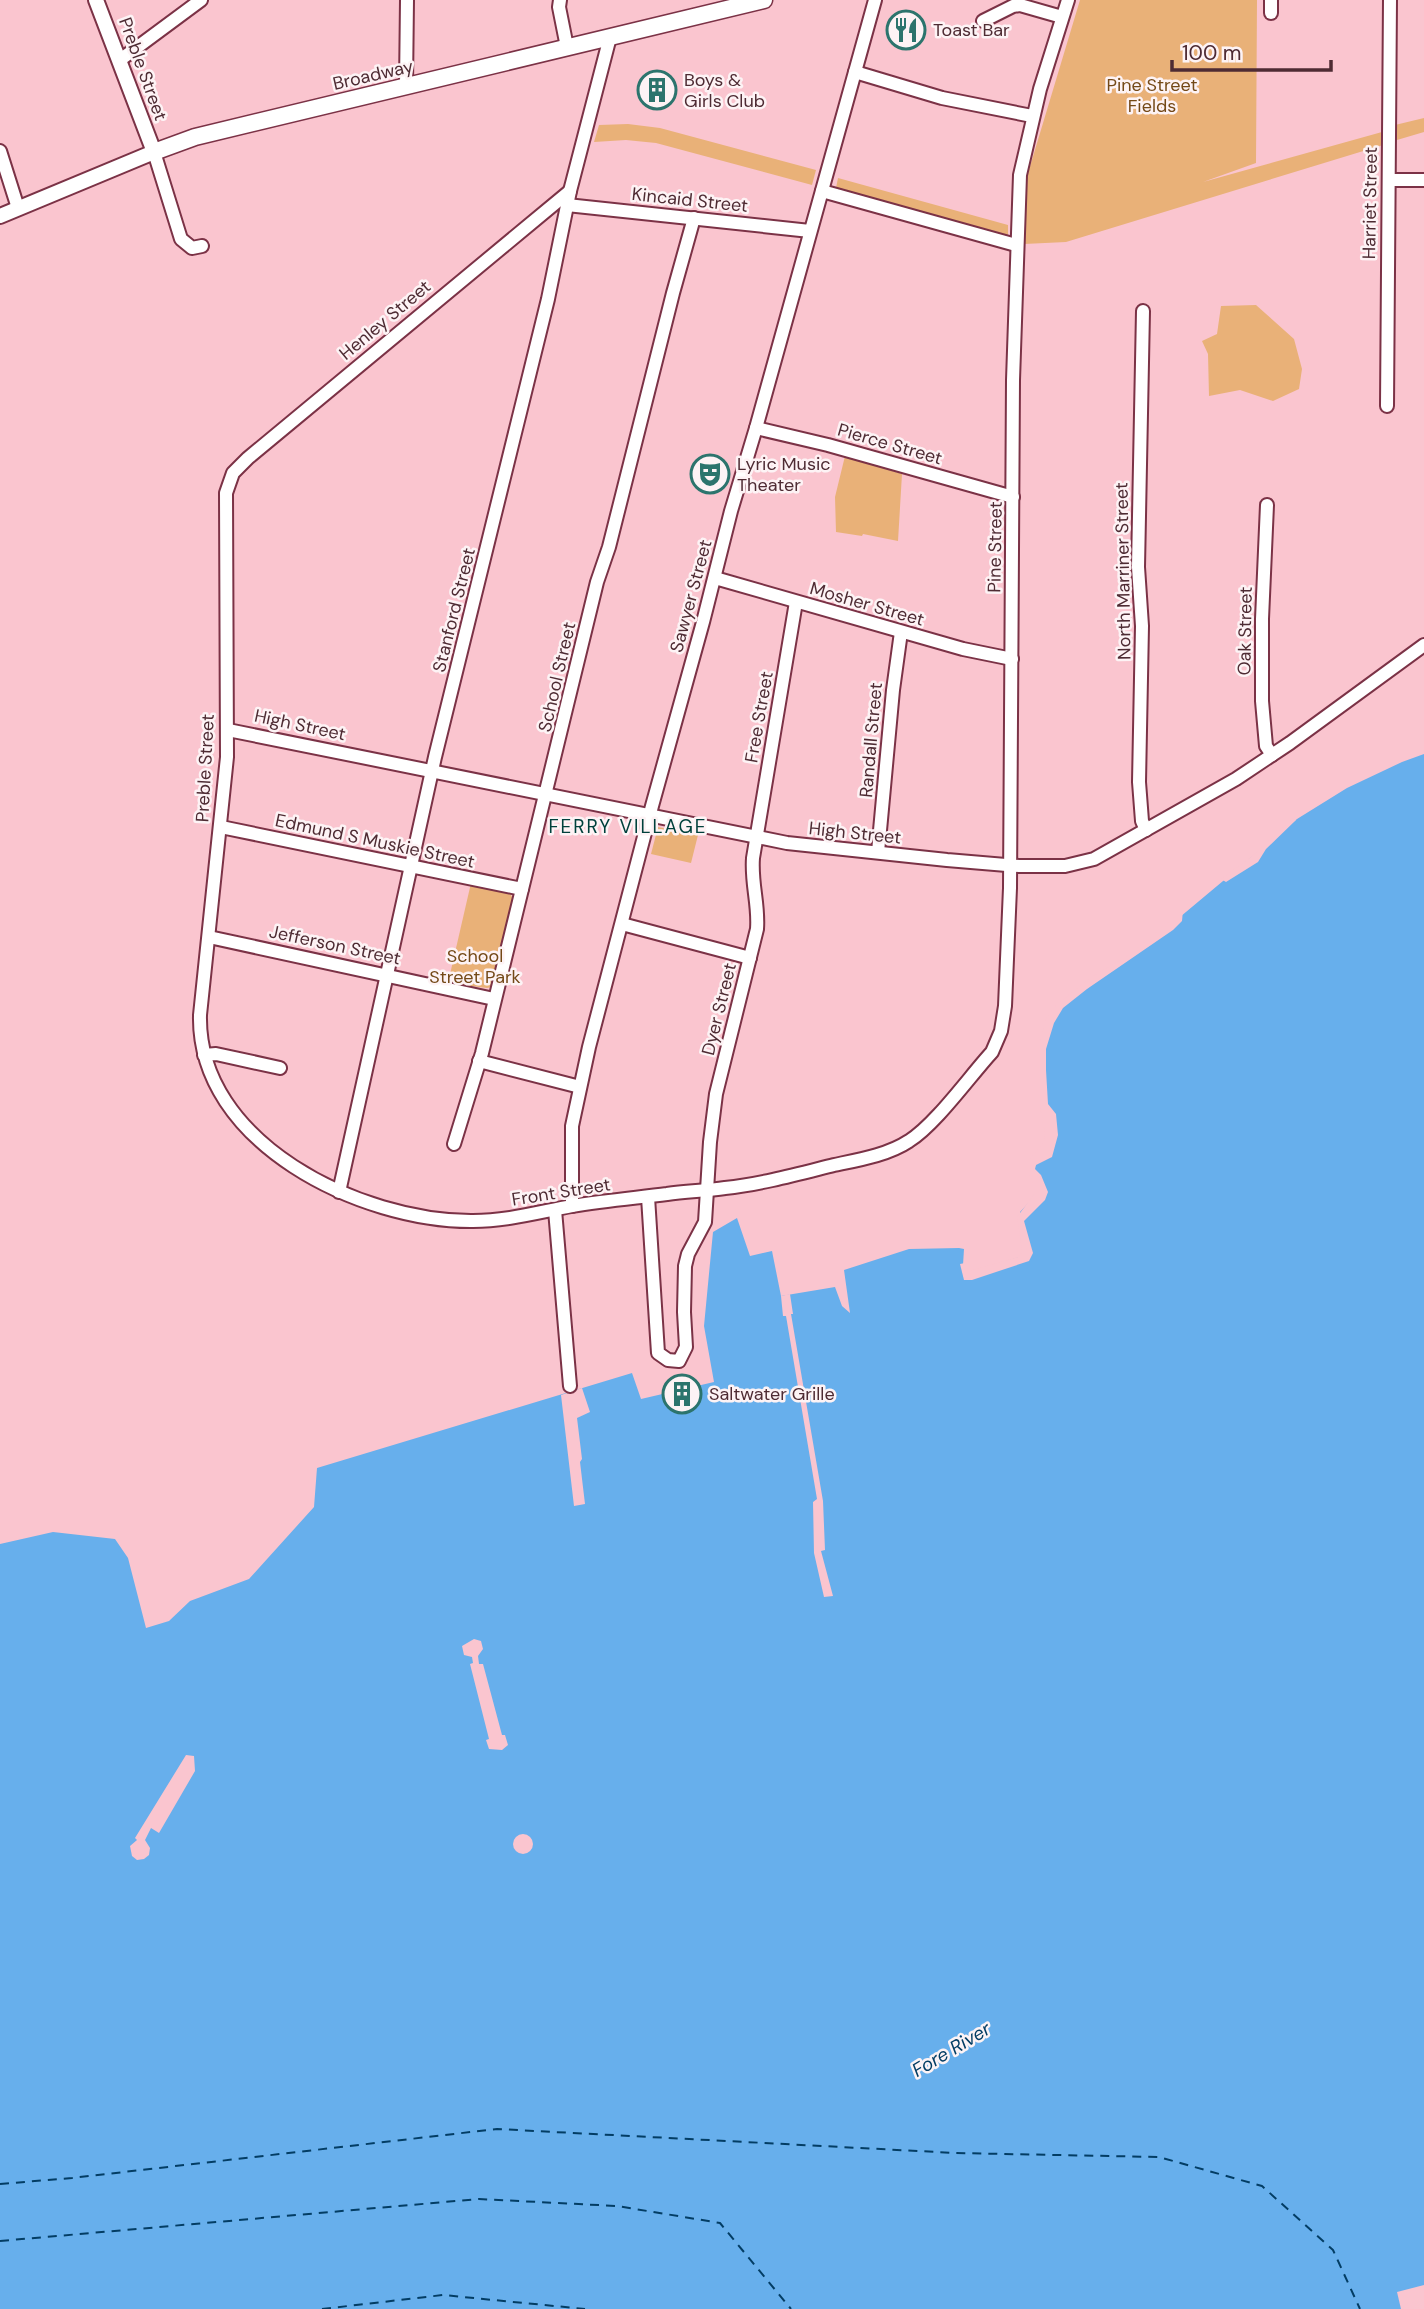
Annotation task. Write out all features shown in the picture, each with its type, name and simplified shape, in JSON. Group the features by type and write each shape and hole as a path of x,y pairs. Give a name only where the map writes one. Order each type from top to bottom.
{"main road":[{"name":"Broadway","path":"154,152 195,137 764,0"}],"street":[{"name":"Preble Street","path":"96,0 154,152"},
{"path":"120,60 201,0"},
{"path":"406,86 407,0"},
{"path":"560,0 567,47"},
{"name":"Sawyer Street","path":"572,1206 572,1126 580,1087 731,511 874,0"},
{"name":"Pine Street","path":"961,1087 992,1052 1001,1031 1006,981 1016,245 1020,175 1032,116 1068,0"},
{"name":"Harriet Street","path":"1387,405 1390,0"},
{"path":"983,21 1021,2 1062,18"},
{"name":"Stanford Street","path":"339,1192 432,770 548,299 570,191 610,37"},
{"path":"855,72 942,98 1032,116"},
{"path":"0,151 18,208"},
{"path":"154,152 181,239 192,248 202,246"},
{"name":"Broadway","path":"0,216 154,152"},
{"path":"1390,180 1424,180"},
{"name":"Henley Street","path":"228,483 233,473 248,458 570,191"},
{"path":"822,191 1016,245"},
{"name":"Kincaid Street","path":"567,205 810,231"},
{"name":"School Street","path":"454,1144 479,1061 530,850 547,794 597,582 609,547 694,218"},
{"name":"North Marriner Street","path":"1143,311 1138,568 1142,626 1139,782 1140,808 1146,830"},
{"name":"Pierce Street","path":"756,428 828,445 1013,497"},
{"name":"Preble Street","path":"204,1055 200,1015 221,827 228,730 228,483"},
{"name":"Oak Street","path":"1267,505 1262,701 1266,746 1272,755"},
{"name":"Mosher Street","path":"715,578 901,632 1012,659"},
{"name":"Free Street","path":"756,837 796,602"},
{"name":"Randall Street","path":"878,852 894,678 901,632"},
{"name":"High Street","path":"228,730 815,847 1052,867 1082,863 1236,779 1424,645"},
{"name":"Edmund S Muskie Street","path":"221,827 522,889"},
{"name":"Dyer Street","path":"648,1197 658,1353 668,1360 679,1361 686,1347 685,1266 688,1254 705,1222 716,1094 758,917 752,885 756,837"},
{"path":"622,924 750,958"},
{"name":"Jefferson Street","path":"209,937 495,999"},
{"path":"204,1055 280,1068"},
{"name":"Front Street","path":"204,1055 220,1092 257,1136 294,1167 339,1192 396,1211 451,1220 491,1221 572,1206 706,1190 862,1159 908,1143 923,1131 961,1087"},
{"path":"479,1061 580,1087"},
{"path":"555,1210 570,1387"}],"green space":[{"name":"Pine Street Fields","path":"1080,0 1257,0 1256,163 1203,182 1382,132 1383,145 1066,242 1024,244 1025,183"},
{"path":"1424,118 1424,132 1397,140 1395,125"},
{"path":"628,124 660,128 816,170 812,185 656,143 626,140 594,142 599,125"},
{"path":"838,178 1008,225 1008,235 836,188"},
{"path":"1256,305 1294,339 1302,369 1299,389 1273,401 1240,390 1209,396 1208,354 1202,341 1217,334 1221,306"},
{"path":"845,456 902,474 898,541 836,532 835,497"},
{"path":"658,827 698,835 691,863 651,854"},
{"name":"School Street Park","path":"471,883 509,891 513,899 494,981 492,987 487,988 448,983"}],"water":[{"name":"Fore River","path":"1424,754 1424,2309 0,2309 0,1544 53,1532 115,1539 128,1558 146,1628 169,1621 190,1601 249,1579 314,1507 317,1468 632,1373 641,1399 714,1382 704,1326 713,1232 737,1218 750,1256 772,1251 781,1296 835,1287 842,1306 850,1313 844,1270 909,1249 964,1249 963,1265 966,1274 1026,1255 1020,1212 1035,1196 1038,1185 1031,1174 1048,1142 1044,1041 1058,1008 1131,958 1297,819 1347,788"}],"pier":[{"path":"1294,817 1296,820 1266,849 1258,862 1226,882 1221,879 1251,857"},
{"path":"1183,910 1182,921 1173,930 1087,989 1063,1008 1054,1023 1046,1049 1046,1070 1048,1104 1056,1114 1058,1135 1052,1157 1036,1165 1035,1169 1041,1175 1048,1192 1045,1200 1024,1221 1033,1253 1029,1261 972,1280 964,1280 960,1264 965,1263 969,1271 1018,1257 1022,1252 1017,1217 1035,1193 1035,1186 1029,1175 1029,1160 1044,1142 1045,1133 1040,1107 1040,1041 1046,1019 1056,1005 1093,976 1129,955"},
{"path":"790,1294 791,1314 823,1501 825,1550 821,1551 833,1596 824,1597 814,1553 813,1502 817,1499 781,1296"},
{"path":"582,1388 590,1412 577,1418 585,1504 574,1506 561,1395"},
{"path":"474,1639 481,1641 483,1649 478,1656 479,1664 483,1664 502,1735 505,1735 508,1745 502,1750 489,1749 486,1740 489,1739 470,1664 473,1663 472,1657 464,1655 462,1646"},
{"path":"186,1755 194,1756 195,1771 159,1833 151,1828 145,1840 150,1848 149,1855 137,1860 132,1856 130,1846 137,1840 135,1838"},
{"path":"523,1834 530,1837 533,1844 530,1851 523,1854 516,1851 513,1844 516,1837"},
{"path":"1424,2285 1424,2309 1401,2309 1397,2292"}],"ferry route":[{"path":"0,2184 497,2129 956,2153 1159,2157 1262,2186 1333,2250 1360,2309"},
{"path":"0,2241 479,2199 617,2206 720,2223 791,2309"},
{"path":"322,2309 443,2295 585,2309"}],"place":[{"name":"Toast Bar","path":"906,30"},
{"name":"Boys & Girls Club","path":"657,90"},
{"name":"Lyric Music Theater","path":"710,474"},
{"name":"Saltwater Grille","path":"682,1394"}],"district":[{"name":"FERRY VILLAGE","path":"628,826"}]}
